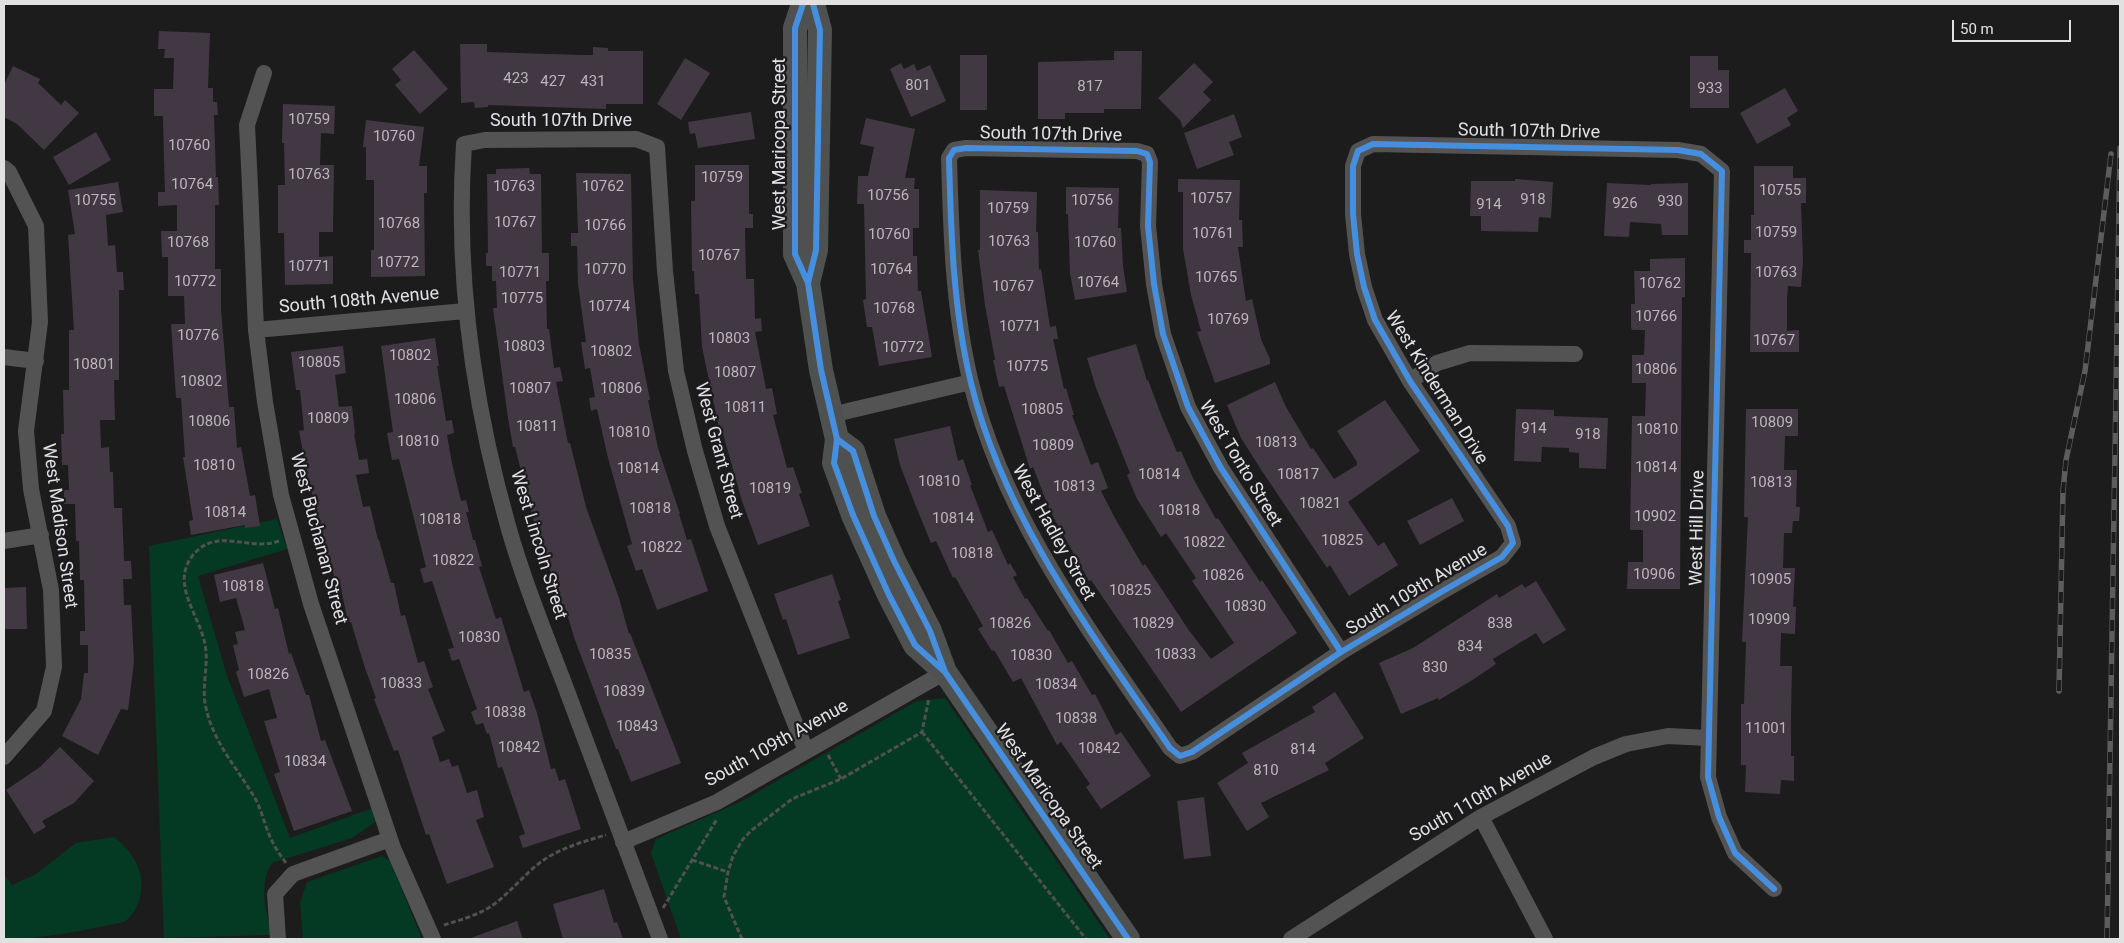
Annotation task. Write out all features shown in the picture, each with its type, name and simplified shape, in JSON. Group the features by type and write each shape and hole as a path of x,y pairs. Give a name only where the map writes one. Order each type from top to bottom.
{"street":[{"name":"West Maricopa Street","path":"803,4 795,28 795,254 808,283 821,370 837,439 853,451 874,516 894,561 930,631 939,675 1128,939"},
{"name":"West Maricopa Street","path":"808,283 816,250 820,30 813,4"},
{"name":"West Buchanan Street","path":"264,74 248,124 256,330 265,402 281,495 311,604 390,839 431,935"},
{"name":"South 107th Drive","path":"464,144 485,140 636,139 657,147"},
{"name":"West Lincoln Street","path":"464,144 461,184 465,311 484,430 508,527 541,622 660,939"},
{"name":"South 107th Drive","path":"1358,152 1373,144 1678,150 1701,154"},
{"name":"West Grant Street","path":"657,147 665,271 676,371 695,451 717,526 806,751"},
{"name":"South 107th Drive","path":"954,150 966,148 1137,151 1147,154"},
{"name":"West Hadley Street","path":"954,150 949,158 951,238 958,312 971,382 984,425 1008,490 1052,570 1170,748 1180,756"},
{"name":"West Kinderman Drive","path":"1358,152 1353,166 1353,214 1357,254 1364,287 1375,320 1410,382 1508,526 1513,543"},
{"name":"West Tonto Street","path":"1147,154 1150,162 1148,226 1154,284 1163,334 1188,407 1221,468 1341,652"},
{"name":"West Hill Drive","path":"1701,154 1722,171 1708,778 1719,817 1735,853 1774,889"},
{"name":"West Madison Street","path":"4,757 44,711 54,667 51,590 32,489 26,431 40,322 36,226 7,170"},
{"name":"South 108th Avenue","path":"256,330 465,311"},
{"path":"1410,382 1437,363 1470,353 1575,354"},
{"path":"4,357 36,362"},
{"path":"831,415 971,382"},
{"path":"4,541 41,535"},
{"name":"South 109th Avenue","path":"1180,756 1192,752 1341,652 1502,557 1513,543"},
{"name":"South 109th Avenue","path":"621,836 717,802 939,675"},
{"name":"South 110th Avenue","path":"1291,939 1308,934 1481,817 1594,757 1626,744 1668,736 1708,738"},
{"path":"1481,817 1544,939"},
{"path":"278,939 275,894 292,874 390,839"}],"path":[{"path":"292,874 271,840 254,796 221,747 206,708 206,657 204,643 183,585 183,572 193,555 203,546 222,539 252,545 268,545 293,536"},
{"path":"742,939 724,897 733,856 752,830 792,799 841,779 922,732 939,675"},
{"path":"922,732 1086,939"},
{"path":"822,742 841,779"},
{"path":"654,923 718,818"},
{"path":"431,935 494,904 530,870 546,858 568,847 621,836"},
{"path":"692,860 728,872"}],"green space":[{"path":"277,519 287,549 198,576 227,676 290,838 373,808 375,822 352,838 272,863 265,879 264,888 271,935 164,938 149,546"},
{"path":"945,698 1110,939 681,939 651,853 656,839 740,802 917,701"},
{"path":"114,837 130,853 140,872 140,896 138,904 130,917 124,922 64,934 4,939 4,874 12,885 36,874 76,843"},
{"path":"382,856 390,861 422,939 303,939 300,903 307,882"}],"building":[{"path":"159,31 210,33 208,88 213,88 213,102 217,102 218,115 214,115 219,205 215,205 215,269 221,269 221,309 229,407 234,407 237,448 241,447 250,496 255,495 260,526 245,528 245,525 191,535 189,521 193,520 183,457 185,457 181,398 176,398 171,324 185,324 184,296 168,296 168,257 162,257 161,231 177,231 177,205 158,206 158,192 165,192 163,116 154,116 154,89 173,89 174,58 164,58 165,49 158,49"},
{"path":"460,44 487,44 487,52 593,55 593,47 608,48 608,51 643,51 643,104 606,104 606,109 488,105 488,107 475,108 474,102 461,103"},
{"path":"414,50 448,89 420,114 395,85 401,80 392,69"},
{"path":"1114,51 1142,51 1141,109 1104,109 1104,113 1065,113 1065,119 1038,119 1038,62 1114,60"},
{"path":"960,55 987,55 987,110 960,110"},
{"path":"1690,56 1718,56 1718,70 1729,70 1729,108 1690,108"},
{"path":"685,58 710,73 681,120 657,104"},
{"path":"901,63 904,69 914,64 917,71 930,65 946,101 911,117 890,69"},
{"path":"1194,63 1213,82 1203,92 1211,100 1183,128 1180,120 1158,98"},
{"path":"13,66 40,79 38,83 61,105 65,100 79,113 44,150 17,124 4,117 4,85"},
{"path":"1785,88 1798,111 1787,118 1791,125 1757,144 1740,113"},
{"path":"283,104 335,106 334,134 321,133 320,165 334,165 333,232 319,232 319,257 333,256 333,284 285,285 284,233 278,233 278,185 285,185 284,143 282,143"},
{"path":"751,112 755,139 698,148 695,133 690,134 688,122"},
{"path":"1234,114 1242,137 1229,142 1234,155 1197,169 1184,133"},
{"path":"866,118 915,129 905,178 915,178 914,189 919,189 919,228 913,228 913,256 917,256 918,291 921,291 932,357 879,366 872,327 867,327 863,300 866,299 864,204 857,204 858,176 868,176 874,147 860,144"},
{"path":"366,120 424,127 419,166 427,166 427,193 424,193 425,276 371,277 371,250 374,250 374,180 366,180 366,147 363,147"},
{"path":"96,132 111,160 69,185 53,157"},
{"path":"695,165 749,165 749,214 753,214 753,228 745,228 746,279 754,279 755,319 761,318 762,331 755,332 766,389 772,388 777,414 773,415 787,468 793,467 802,493 799,494 810,526 758,545 742,501 721,427 719,428 702,347 699,294 695,294 694,271 692,271 691,201 695,201"},
{"path":"1754,166 1793,166 1793,178 1806,178 1806,203 1801,203 1803,261 1801,287 1788,286 1787,298 1787,331 1799,330 1799,352 1750,352 1751,253 1744,253 1744,240 1751,240 1751,215 1754,215"},
{"path":"529,168 530,174 541,174 542,253 549,253 549,281 546,281 547,329 549,329 554,368 560,367 563,381 556,382 568,443 570,443 586,507 619,598 629,634 681,763 631,782 618,749 616,749 575,640 564,604 562,604 553,579 534,522 515,447 513,447 508,418 493,308 497,308 496,281 492,281 492,266 486,266 486,253 488,253 487,174 496,174 496,169"},
{"path":"576,173 631,174 633,280 639,344 650,400 648,400 658,448 687,540 691,539 708,591 657,610 642,569 636,571 627,546 632,544 608,458 597,409 591,411 589,398 595,397 590,368 585,369 581,342 586,342 578,284 577,246 571,246 571,233 578,233"},
{"path":"1178,179 1240,180 1239,220 1242,220 1243,247 1238,247 1246,301 1252,299 1261,339 1270,359 1270,364 1215,383 1197,332 1201,331 1191,295 1183,249 1183,192 1178,192"},
{"path":"1515,179 1553,182 1551,218 1539,217 1538,232 1481,231 1481,216 1470,216 1471,181 1515,181"},
{"path":"118,182 123,212 106,215 108,246 115,245 117,272 123,272 124,290 119,290 119,380 114,380 115,420 100,420 101,448 109,447 110,472 113,472 114,508 122,508 124,561 131,561 132,579 123,579 124,605 131,605 134,662 128,710 121,709 98,755 62,736 81,699 84,673 88,673 88,645 80,645 80,631 85,631 84,580 80,580 79,541 76,541 75,504 64,504 64,490 69,490 68,465 62,465 61,434 64,434 63,390 69,390 69,330 74,330 68,235 75,234 68,190"},
{"path":"1607,183 1651,185 1688,183 1688,235 1662,235 1661,224 1630,222 1629,237 1604,236"},
{"path":"1066,187 1119,188 1118,228 1121,228 1123,266 1127,292 1075,300 1070,273"},
{"path":"980,190 1037,192 1036,232 1038,232 1039,270 1041,269 1050,327 1056,326 1058,339 1053,339 1064,389 1066,388 1074,415 1072,415 1091,465 1098,462 1108,488 1101,491 1116,520 1143,566 1145,564 1188,629 1211,659 1234,643 1192,581 1196,578 1166,533 1161,537 1137,499 1127,475 1130,473 1096,388 1087,358 1136,344 1147,381 1177,452 1181,451 1194,480 1216,519 1218,518 1260,582 1262,580 1297,633 1181,712 1091,580 1089,581 1050,511 1033,467 1030,469 1004,386 999,387 993,360 995,360 978,250 980,250"},
{"path":"1685,258 1685,297 1682,297 1680,589 1627,589 1628,562 1643,562 1643,530 1630,530 1632,416 1645,416 1646,383 1632,383 1632,355 1644,355 1645,330 1632,330 1631,327 1631,304 1635,304 1634,271 1650,271 1650,259"},
{"path":"435,338 439,366 437,366 446,421 452,420 454,433 447,435 452,463 461,501 466,500 469,512 466,512 482,566 479,567 496,619 501,617 524,692 529,690 537,713 551,769 555,768 559,781 565,779 581,829 523,848 519,836 525,834 502,767 498,768 489,733 487,734 483,723 476,725 471,712 477,709 459,659 452,661 448,649 454,648 432,581 424,583 420,569 426,567 399,459 392,460 387,433 393,432 381,346"},
{"path":"343,346 346,373 335,375 339,407 352,406 354,434 359,460 367,459 369,473 356,475 363,507 370,506 391,583 394,583 401,616 405,615 418,663 424,661 433,687 428,689 445,731 432,737 440,762 449,759 452,767 458,765 467,793 477,790 484,817 476,820 494,867 447,884 429,834 426,835 398,750 394,751 374,699 376,698 351,622 348,622 339,579 335,580 309,484 299,431 304,430 300,390 296,390 291,352"},
{"path":"1275,382 1286,407 1311,449 1313,448 1334,479 1357,465 1357,462 1337,431 1385,400 1420,451 1348,502 1378,546 1384,542 1398,565 1349,596 1330,565 1327,568 1260,468 1241,438 1227,405"},
{"path":"1516,409 1554,410 1554,416 1608,418 1606,469 1579,468 1579,453 1569,452 1569,448 1542,447 1541,462 1514,461"},
{"path":"1746,409 1798,409 1798,436 1785,436 1784,470 1797,470 1796,507 1800,507 1799,521 1793,521 1792,533 1784,533 1783,568 1795,568 1793,607 1796,607 1795,634 1781,633 1780,666 1792,666 1791,756 1794,756 1794,781 1781,780 1780,794 1745,792 1746,765 1741,765 1741,704 1744,704 1746,642 1742,642 1748,517 1744,517"},
{"path":"950,426 958,461 963,459 972,485 970,485 988,532 992,530 1008,565 1010,563 1017,575 1013,577 1025,599 1027,598 1049,630 1068,663 1072,661 1092,695 1095,694 1116,735 1121,732 1151,776 1101,809 1086,787 1090,784 1061,742 1057,745 1021,678 1013,682 994,650 992,651 978,629 983,626 955,577 953,578 936,541 931,543 915,504 900,465 894,439"},
{"path":"1452,498 1464,521 1420,545 1407,521"},
{"path":"263,563 275,609 278,608 289,654 291,653 306,695 309,695 321,741 325,740 352,811 294,831 274,774 280,772 264,721 277,718 269,689 244,697 236,672 239,670 233,645 238,644 235,632 245,630 236,598 220,602 214,575"},
{"path":"832,574 841,600 838,601 850,638 798,655 786,619 783,620 774,594"},
{"path":"1536,581 1566,630 1543,644 1536,633 1493,659 1496,664 1439,700 1438,698 1401,714 1379,663 1413,648 1497,594 1499,598 1522,584 1525,588"},
{"path":"26,587 27,629 4,629 4,588"},
{"path":"1335,692 1364,738 1325,763 1329,770 1261,803 1269,817 1247,831 1217,783 1248,763 1242,753 1315,712 1312,707"},
{"path":"60,747 94,781 74,803 42,821 46,827 34,834 6,790 40,767"},
{"path":"1204,797 1211,856 1184,859 1177,801"},
{"path":"604,889 614,923 617,922 623,939 563,939 553,904"},
{"path":"517,921 523,939 471,939 471,938"}],"railway":[{"path":"2107,939 2120,148"},
{"path":"2059,691 2063,491 2066,460 2085,371 2111,154"}],"cycle path":[{"path":"803,4 795,28 795,254 808,283 821,370 837,439 834,463 853,515 889,595 915,645 945,672"},
{"path":"808,283 816,250 820,30 813,4"},
{"path":"1341,652 1221,468 1188,407 1163,334 1154,284 1148,226 1150,162 1147,154 1137,151 966,148 954,150 949,158 952,243 960,327 971,383 986,433 1005,482 1054,574 1082,619 1170,748 1180,756 1192,752 1341,652 1502,557 1513,543 1508,526 1410,381 1375,320 1364,287 1357,254 1353,214 1353,166 1358,151 1373,144 1678,150 1701,154 1722,171 1708,777 1719,817 1735,853 1774,889"},
{"path":"837,439 853,451 874,516 894,561 930,631 945,672 1128,939"}]}
